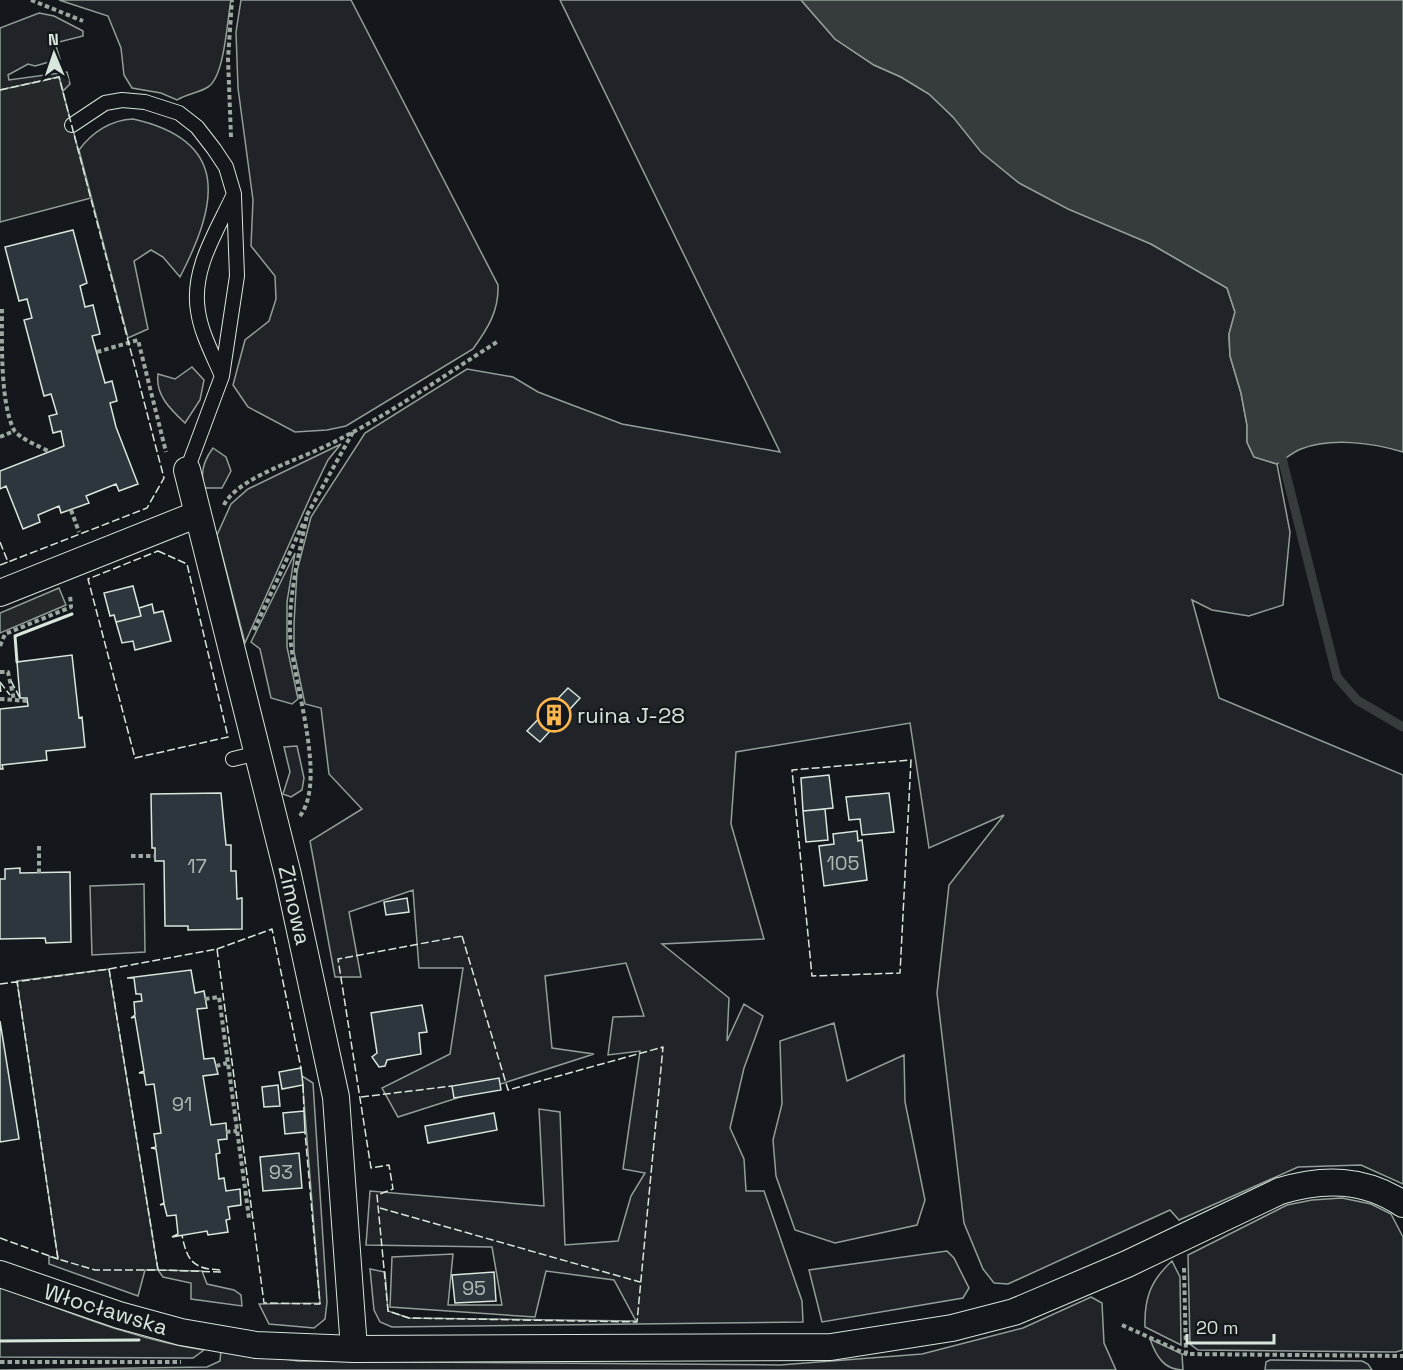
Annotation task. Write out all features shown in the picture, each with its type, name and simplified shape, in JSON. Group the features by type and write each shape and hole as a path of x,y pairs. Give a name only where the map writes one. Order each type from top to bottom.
{"street":[{"name":"Zimowa","path":"177,464 198,514 237,668 288,874 336,1097 354,1349"},
{"path":"0,593 198,514"},
{"name":"Włocławska","path":"0,1274 119,1315 214,1339 256,1345 354,1349 812,1347 905,1337 1014,1312 1173,1242 1280,1191 1302,1184 1326,1181 1353,1183 1375,1189 1403,1204"}],"lane":[{"path":"72,125 105,103 122,100 145,102 179,113 197,127 226,167 234,194 237,276 222,376 177,464"},
{"path":"222,376 203,331 198,312 196,285 200,267 234,194"},
{"path":"233,759 258,753"}],"path":[{"path":"31,0 83,21"},
{"path":"231,138 228,59 232,0"},
{"path":"2,309 2,396 14,431 50,452"},
{"path":"97,351 138,340 177,464"},
{"path":"227,499 255,478 326,447 353,432 497,342"},
{"path":"0,437 14,431"},
{"path":"237,668 307,515 353,432"},
{"path":"72,510 82,540"},
{"path":"297,821 307,808 312,782 291,656 290,632 291,597 307,515"},
{"path":"0,646 2,635 70,607 69,587"},
{"path":"0,672 8,672 14,700"},
{"path":"0,699 28,701"},
{"path":"39,843 39,873"},
{"path":"131,856 155,856"},
{"path":"205,999 219,997 244,1197 249,1218"},
{"path":"216,1066 228,1063"},
{"path":"226,1132 237,1131"},
{"path":"1173,1242 1184,1259 1186,1354"},
{"path":"1122,1325 1186,1354 1403,1356"},
{"path":"0,1362 189,1362"}],"shaded area":[{"path":"59,0 231,0 222,60 214,81 208,87 177,100 161,93 132,88 124,75 121,48 108,16"},
{"path":"241,0 351,0 498,285 497,303 492,319 473,349 346,426 295,432 248,407 233,385 245,340 269,321 276,299 275,276 251,246 253,200 238,88 236,32"},
{"path":"560,0 801,0 835,39 874,65 901,77 929,94 953,117 1122,231 1151,244 1227,288 1235,312 1229,334 1230,356 1241,393 1247,425 1247,442 1254,457 1277,464 1290,532 1283,605 1249,616 1212,610 1192,600 1219,698 1403,775 1403,1184 1361,1165 1298,1167 1179,1220 1170,1210 1008,1284 994,1283 983,1269 964,1223 937,993 949,885 1004,815 929,848 910,723 736,752 731,824 764,939 662,944 729,998 727,1041 744,1004 763,1016 744,1068 730,1128 744,1159 746,1191 764,1191 802,1301 803,1322 392,1327 380,1322 374,1310 370,1269 385,1272 388,1311 409,1318 636,1321 614,1280 546,1271 535,1317 390,1307 392,1257 453,1254 448,1305 502,1305 492,1247 366,1245 370,1191 544,1206 539,1109 560,1112 565,1245 618,1241 631,1196 645,1173 623,1169 640,1051 608,1055 613,1017 644,1016 626,963 545,976 552,1048 594,1054 398,1117 382,1088 450,1054 463,968 419,968 413,890 349,912 361,977 335,977 310,841 362,809 329,774 321,708 305,704 294,652 297,571 311,517 365,433 467,369 513,377 538,392 622,424 780,452"},
{"path":"801,0 1403,0 1403,452 1379,446 1339,442 1301,449 1277,464 1254,457 1247,442 1247,425 1241,393 1230,356 1229,334 1235,312 1227,288 1151,244 1068,209 1019,183 981,152 953,117 929,94 901,77 874,65 835,39"},
{"path":"39,13 54,16 83,31 83,36 55,43 60,59 35,66 28,64 8,75 9,80 67,72 70,84 63,91 59,77 0,90 0,28"},
{"path":"59,77 91,198 0,222 0,90"},
{"path":"133,119 165,129 187,143 201,160 207,179 207,201 202,225 180,277 163,257 151,250 134,261 148,329 128,338 79,150 103,128"},
{"path":"192,367 204,380 200,400 185,423 162,395 159,389 158,374 175,379"},
{"path":"341,444 328,460 313,491 245,643 217,535 231,504 248,489"},
{"path":"213,448 226,457 231,471 222,488 205,488 203,482 203,467"},
{"path":"295,553 287,602 287,647 298,699 292,704 271,698 260,649 251,642"},
{"path":"59,588 66,605 0,633 0,613"},
{"path":"297,746 304,778 302,790 291,797 283,794 290,772 284,747"},
{"path":"144,884 145,952 92,955 90,886"},
{"path":"109,969 158,1270 145,1270 138,1296 49,1264 49,1256 58,1259 17,981"},
{"path":"834,1023 847,1081 904,1055 905,1102 925,1200 917,1225 835,1243 795,1230 776,1176 773,1140 782,1104 780,1041"},
{"path":"302,1076 313,1083 327,1302 325,1319 314,1328 269,1324 259,1304 320,1303"},
{"path":"1342,1198 1371,1204 1391,1214 1403,1237 1403,1350 1396,1352 1198,1350 1190,1344 1188,1255 1287,1205 1312,1200"},
{"path":"947,1251 954,1258 969,1288 963,1298 822,1322 809,1270"},
{"path":"1172,1261 1180,1277 1181,1345 1145,1327 1150,1290 1159,1275"},
{"path":"158,1270 202,1271 207,1284 234,1290 241,1295 242,1306 191,1299 191,1283 163,1277"},
{"path":"0,1287 126,1332 204,1350 193,1358 0,1357"},
{"path":"1091,1297 1102,1303 1104,1343 1116,1370 0,1370 207,1367 220,1361 221,1350 298,1361 780,1365 922,1354 1023,1328"},
{"path":"1150,1339 1182,1354 1183,1370 1166,1365 1155,1351"},
{"path":"1270,1360 1362,1361 1372,1370 1265,1370 1266,1362"}],"building":[{"path":"73,230 87,283 80,286 85,307 93,305 100,334 92,336 105,383 112,381 117,401 110,403 116,427 138,484 119,491 116,484 86,496 89,503 61,513 59,506 38,515 40,522 23,529 6,486 0,489 0,471 64,446 61,431 53,433 49,416 57,414 51,394 44,396 24,320 32,318 27,299 19,301 5,247"},
{"path":"133,586 141,616 116,622 114,615 110,616 104,593"},
{"path":"152,604 154,613 163,611 171,641 135,650 133,641 122,643 116,622 141,616 139,608"},
{"path":"72,655 79,718 82,717 85,747 46,751 47,760 2,765 3,769 0,769 0,709 28,706 27,698 20,698 17,662"},
{"name":"ruina J-28","path":"568,688 580,698 540,742 527,731"},
{"path":"829,775 833,808 803,811 801,778"},
{"path":"221,793 226,845 231,845 231,871 236,871 237,899 242,898 242,929 188,930 188,926 165,926 164,861 155,861 155,848 152,848 151,794"},
{"path":"889,793 894,832 862,835 860,819 849,820 846,797"},
{"path":"825,809 828,840 806,842 803,811"},
{"path":"857,831 858,841 862,840 867,880 824,886 819,846 834,844 833,834"},
{"path":"20,868 20,873 70,872 71,942 46,943 45,938 0,939 0,879 5,879 5,869"},
{"path":"407,898 409,912 386,915 384,902"},
{"path":"191,970 195,993 204,991 207,1008 197,1009 204,1059 214,1058 218,1074 203,1076 211,1125 226,1123 227,1139 218,1140 220,1153 216,1154 219,1179 224,1178 226,1191 240,1189 241,1205 228,1207 230,1219 226,1220 228,1232 208,1235 207,1231 172,1237 178,1234 176,1215 167,1216 164,1204 160,1205 164,1203 156,1149 151,1148 156,1147 154,1134 161,1133 154,1084 146,1085 144,1073 139,1073 144,1071 135,1017 131,1018 135,1015 134,1002 142,1001 141,994 136,994 134,978 127,978"},
{"path":"422,1005 427,1032 419,1033 421,1054 387,1060 385,1066 379,1067 372,1057 377,1053 371,1013"},
{"path":"0,1021 19,1139 0,1142"},
{"path":"301,1068 303,1085 282,1089 279,1072"},
{"path":"499,1078 501,1090 454,1098 452,1086"},
{"path":"278,1085 280,1106 264,1107 262,1087"},
{"path":"304,1111 305,1132 285,1134 283,1113"},
{"path":"494,1113 497,1130 428,1143 425,1126"},
{"path":"299,1153 302,1188 263,1191 260,1157"},
{"path":"494,1272 496,1301 455,1303 452,1275"}],"waterway":[{"path":"1280,450 1337,677 1357,700 1403,727"}],"fence":[{"path":"0,90 59,77 164,478 147,508 8,562"},
{"path":"0,542 8,562 0,565"},
{"path":"158,551 187,564 228,737 135,758 88,579 158,551"},
{"path":"11,681 20,698"},
{"path":"0,682 10,695"},
{"path":"0,684 1,694"},
{"path":"911,760 900,973 812,976 792,770 911,760"},
{"path":"217,949 272,929 301,1068"},
{"path":"462,936 508,1090 663,1047 637,1322 409,1318 388,1311 377,1195 393,1189 389,1165 371,1168 338,959 462,936"},
{"path":"109,969 217,949 264,1303 320,1304 305,1132"},
{"path":"0,984 109,969 158,1270 95,1270 58,1259 17,981"},
{"path":"303,1085 304,1111"},
{"path":"361,1097 452,1086"},
{"path":"380,1208 640,1282"},
{"path":"158,1270 221,1272 221,1270 204,1268 193,1262 186,1251 182,1235"},
{"path":"0,1238 58,1259"}],"wall":[{"path":"17,662 15,636 72,614"},
{"path":"0,1341 139,1340"}],"place":[{"name":"ruina J-28","path":"554,715"}]}
